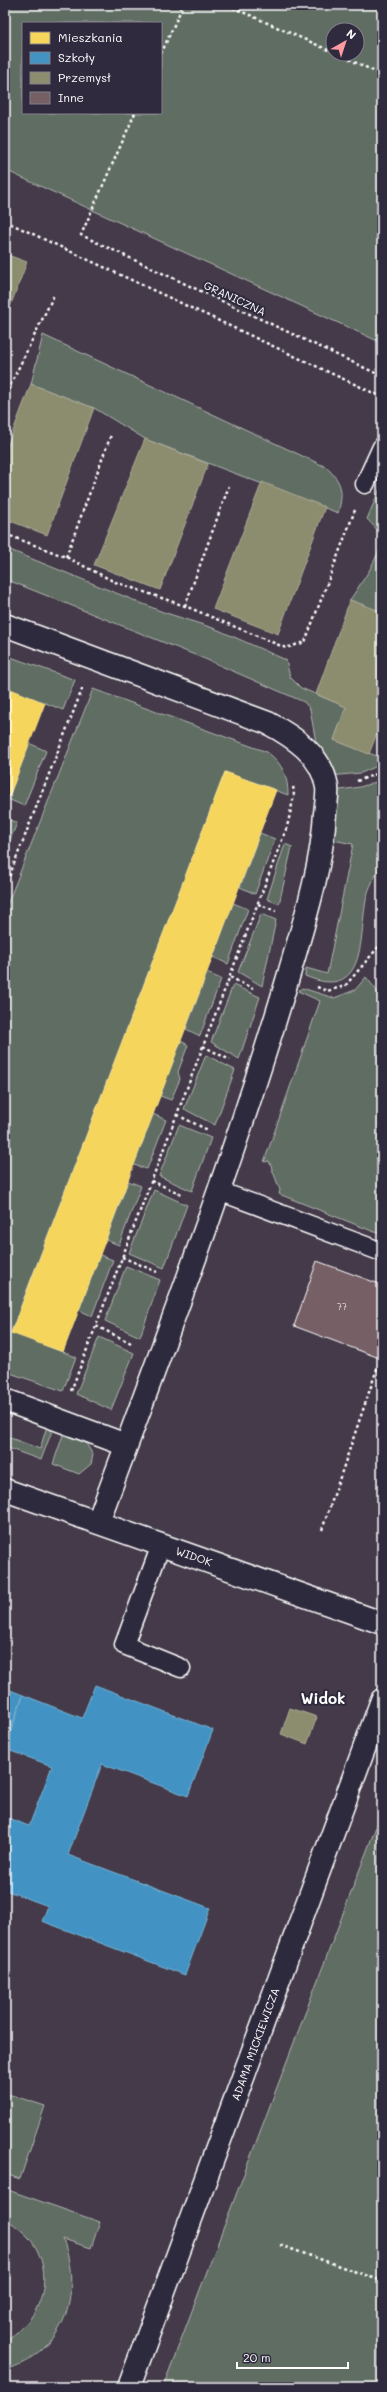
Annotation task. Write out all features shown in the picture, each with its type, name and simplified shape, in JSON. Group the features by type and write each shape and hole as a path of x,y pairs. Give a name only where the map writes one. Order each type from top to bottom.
{"street":[{"path":"5,625 268,723 297,739 316,760 327,787 323,841 267,1050 186,1284 98,1522"},
{"path":"5,1400 126,1445"},
{"name":"WIDOK","path":"5,1490 382,1623"},
{"name":"ADAMA MICKIEWICZA","path":"129,2387 382,1700"}],"lane":[{"path":"365,484 382,447"},
{"path":"216,1200 382,1252"},
{"path":"161,1545 124,1645 181,1668"}],"path":[{"path":"162,52 183,5"},
{"path":"227,5 325,48"},
{"path":"355,62 382,75"},
{"name":"GRANICZNA","path":"135,114 81,235 382,376"},
{"path":"5,221 382,397"},
{"path":"5,396 54,295"},
{"path":"66,558 111,435"},
{"path":"5,534 66,558 115,582 185,606 286,648 305,642 365,484"},
{"path":"185,606 229,486"},
{"path":"5,887 86,680"},
{"path":"70,1393 287,827 294,796 292,783"},
{"path":"382,923 382,948"},
{"path":"288,976 327,991 345,986 381,944"},
{"path":"151,1181 216,1200"},
{"path":"122,1257 186,1284"},
{"path":"96,1326 159,1356"},
{"path":"322,1530 379,1363"},
{"path":"280,2245 382,2281"}],"green space":[{"path":"5,5 382,5 382,343 5,170"},
{"path":"43,335 326,467 335,477 340,487 341,499 338,513 145,439 94,408 31,384"},
{"path":"382,484 382,535 367,519"},
{"path":"382,545 382,612 350,600 369,571"},
{"path":"5,548 163,612 216,629 286,660 290,677 301,688 346,707 334,740 382,758 382,764 361,773 330,776 324,752 316,743 310,709 304,702 205,659 5,579"},
{"path":"5,655 75,680 63,710 5,687"},
{"path":"93,689 267,752 277,761 283,770 287,782 288,795 225,772 11,1332 76,1357 63,1391 10,1373 5,1364 5,910"},
{"path":"29,743 46,751 24,806 8,799"},
{"path":"382,780 382,859 367,896 361,944 357,960 351,972 341,980 326,982 305,976 306,968 327,974 353,844 333,840 334,791 360,787"},
{"path":"5,818 17,823 5,852"},
{"path":"260,833 275,839 255,894 240,887"},
{"path":"285,844 292,847 279,904 267,899"},
{"path":"233,903 248,909 228,964 213,957"},
{"path":"261,914 276,920 262,986 238,972"},
{"path":"207,973 221,979 200,1036 186,1029"},
{"path":"366,977 377,991 382,1020 382,1235 279,1194 280,1190 269,1161 264,1162 320,1001 298,991 302,988 334,998 355,990"},
{"path":"233,985 260,997 239,1059 211,1042"},
{"path":"181,1041 188,1045 178,1072 180,1079 171,1100 160,1096"},
{"path":"206,1055 235,1070 215,1125 184,1109"},
{"path":"153,1114 166,1120 147,1169 134,1165"},
{"path":"179,1125 211,1138 192,1191 159,1176"},
{"path":"128,1181 141,1186 119,1245 106,1240"},
{"path":"154,1190 187,1205 164,1268 129,1253"},
{"path":"100,1255 113,1260 92,1316 79,1310"},
{"path":"126,1266 160,1280 140,1337 105,1321"},
{"path":"99,1337 134,1353 111,1410 76,1394"},
{"path":"47,1426 53,1428 41,1460 5,1447 5,1436 40,1449"},
{"path":"64,1432 84,1440 93,1455 91,1464 79,1474 53,1464"},
{"path":"382,1811 382,2387 163,2387"},
{"path":"5,2093 45,2106 20,2179 5,2174"},
{"path":"5,2189 100,2222 91,2248 63,2239 69,2260 71,2281 69,2300 64,2319 55,2335 42,2350 26,2362 5,2370 5,2340 18,2332 36,2309 42,2295 44,2281 43,2266 38,2252 30,2239 9,2221 5,2231"}],"building: Mieszkania":[{"path":"5,687 45,703 5,807"},
{"path":"225,772 276,790 63,1352 11,1333"}],"building: Szkoły":[{"path":"95,1685 213,1730 188,1796 102,1764 68,1855 210,1908 185,1975 42,1921 48,1906 5,1890 5,1817 29,1826 52,1766 5,1749 23,1695 82,1718"},
{"path":"5,1688 23,1695 5,1745"}],"building: Przemysł":[{"path":"5,254 27,262 5,320"},
{"path":"31,384 94,408 47,535 5,519 5,452"},
{"path":"145,439 208,464 160,590 94,565"},
{"path":"262,482 325,507 278,634 213,609"},
{"path":"350,600 382,612 376,627 382,630 382,720 369,754 334,740 346,707 316,694"},
{"path":"290,1708 317,1717 307,1744 281,1734"}],"building: Inne":[{"path":"317,1261 382,1285 382,1359 294,1326"}],"district":[{"name":"Widok","path":"323,1698"}]}
